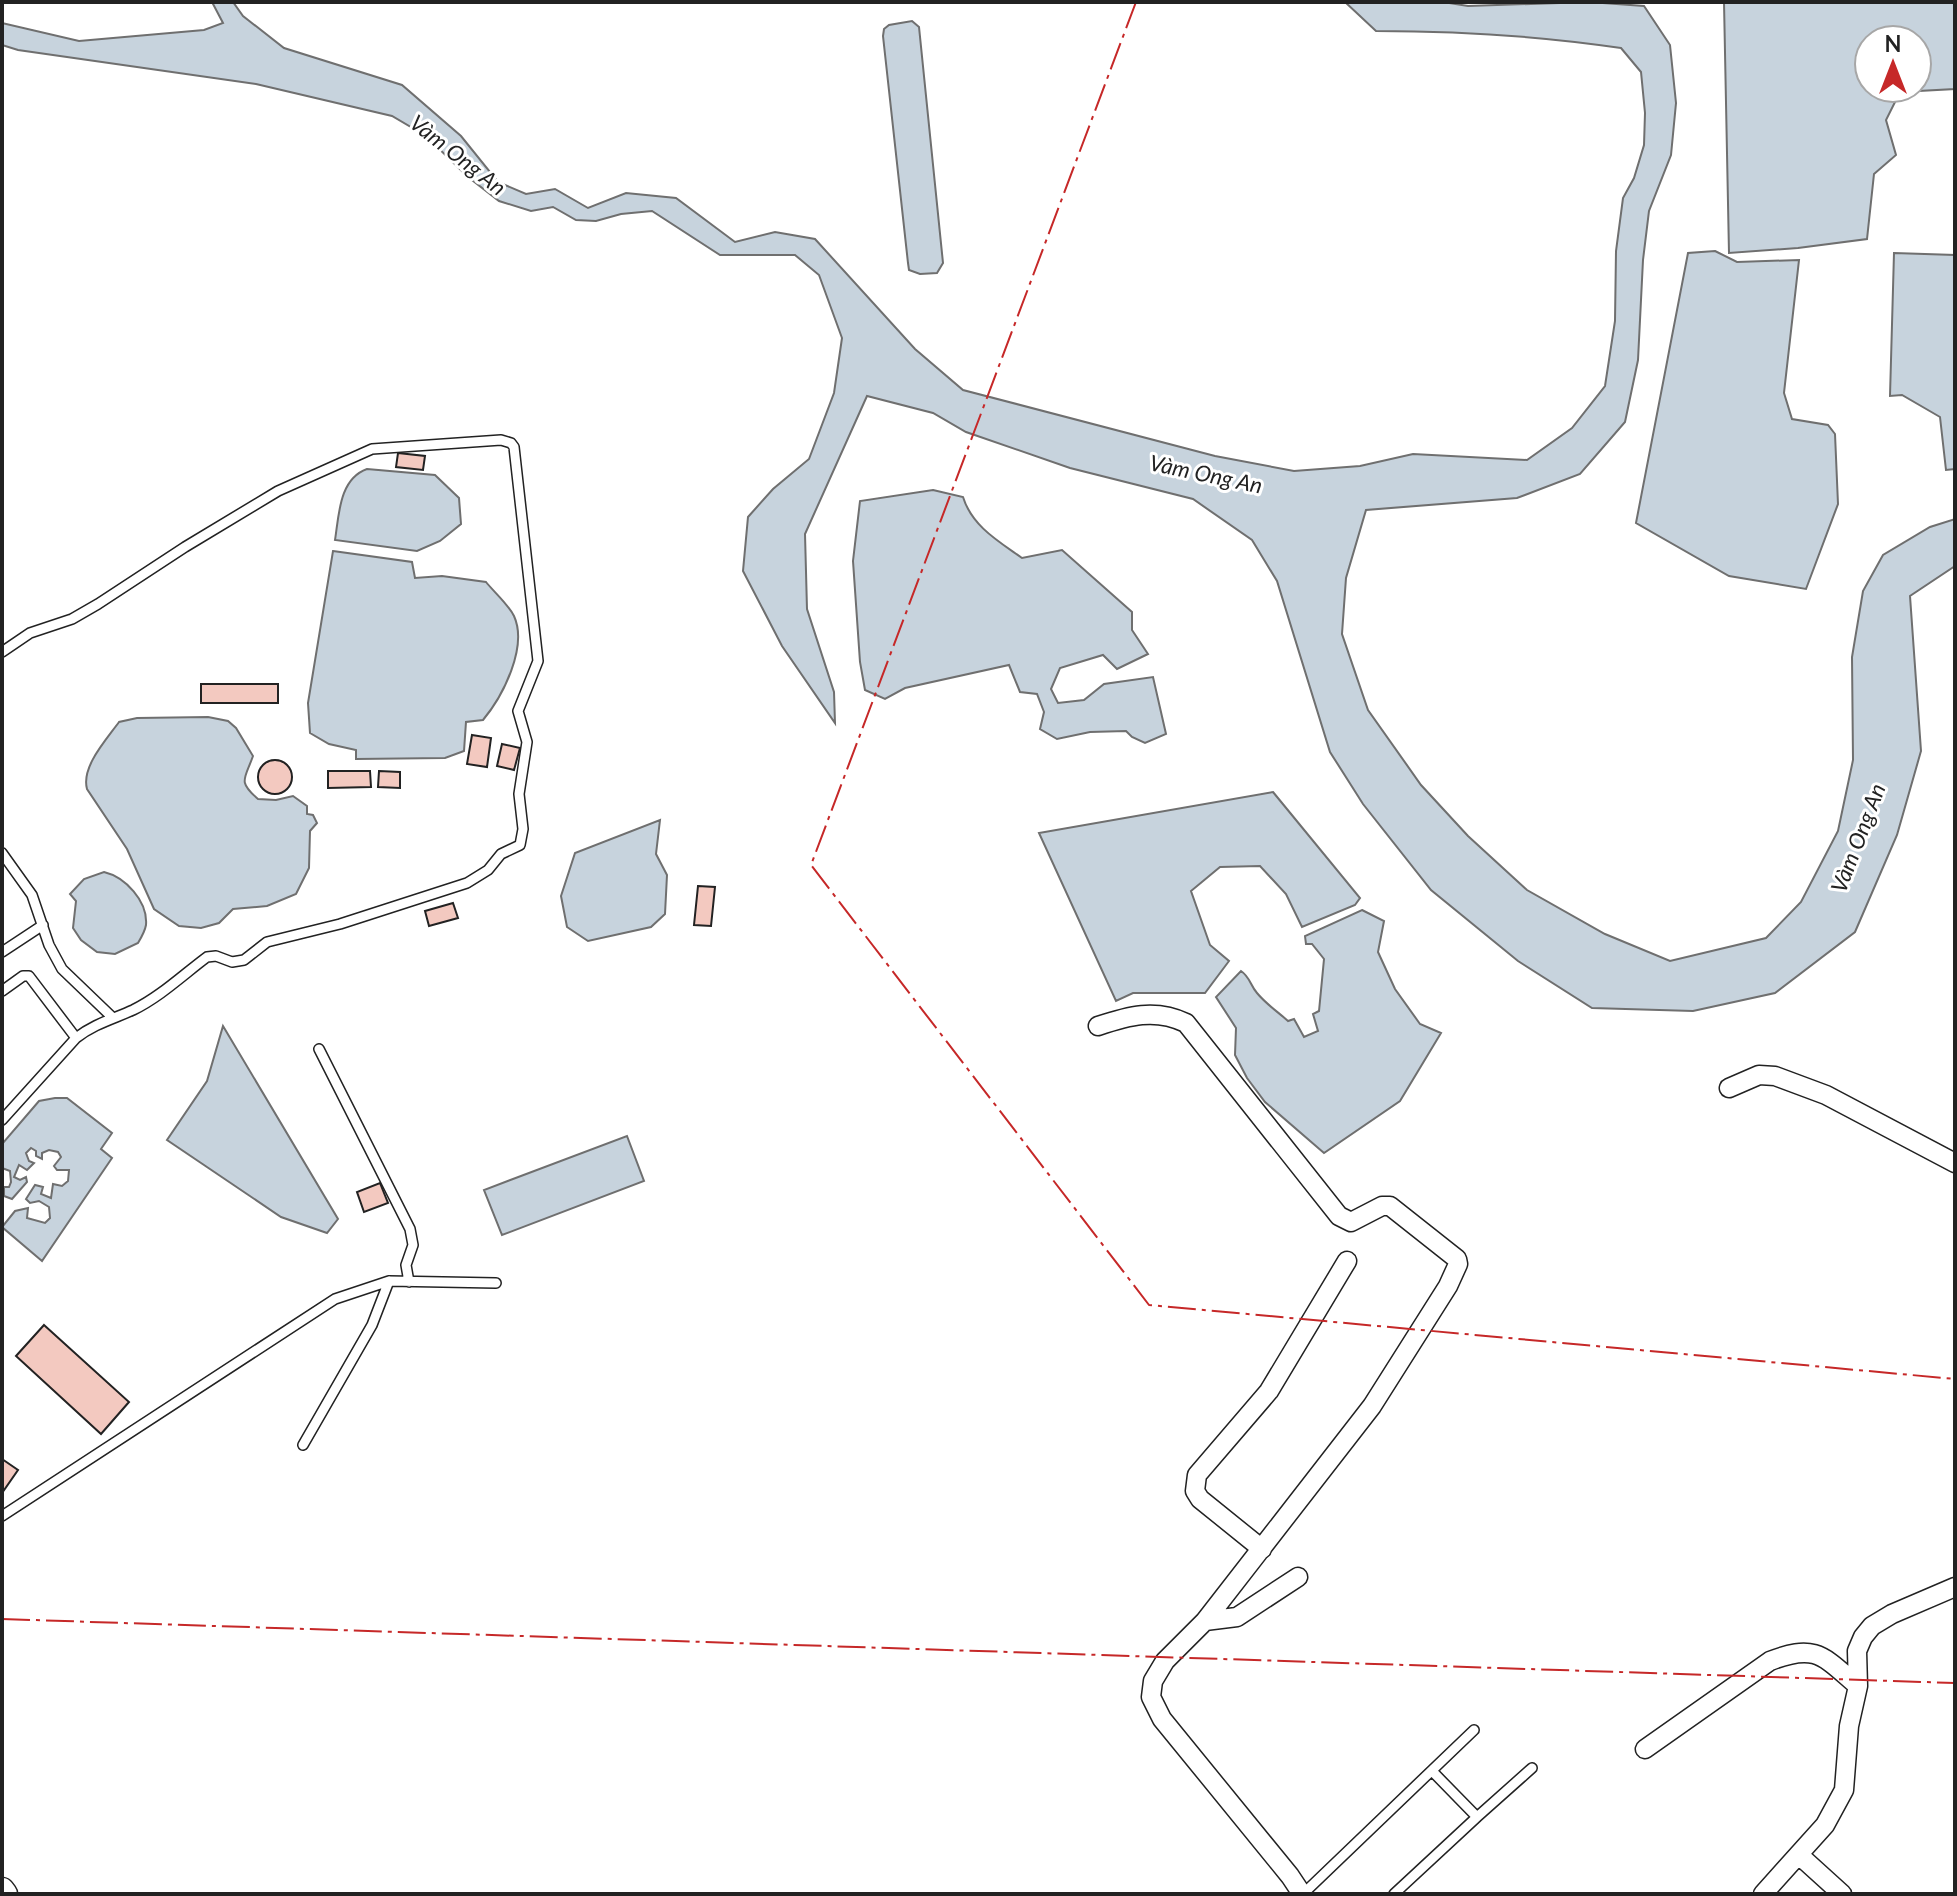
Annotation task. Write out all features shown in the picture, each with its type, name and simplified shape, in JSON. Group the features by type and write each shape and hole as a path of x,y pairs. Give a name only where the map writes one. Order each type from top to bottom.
{"street":[{"path":"1098,1026 1134,1014 1163,1016 1186,1023 1339,1216 1351,1222 1382,1206 1390,1206 1457,1259 1458,1264 1448,1286 1372,1406 1205,1621 1165,1661 1153,1681 1151,1697 1162,1719 1302,1894"},
{"path":"1729,1088 1759,1075 1775,1076 1826,1095 1955,1163"},
{"path":"1262,1549 1200,1499 1195,1491 1197,1475 1269,1391 1347,1261"},
{"path":"1205,1621 1237,1617 1298,1577"},
{"path":"1763,1894 1825,1825 1844,1790 1849,1726 1858,1686 1857,1651 1872,1626 1955,1587"},
{"path":"1645,1749 1770,1661 1793,1652 1813,1653 1829,1661 1858,1686"},
{"path":"1799,1855 1842,1894"}],"lane":[{"path":"2,652 30,633 72,619 98,604 278,491 372,449 501,440 514,447 538,661 518,711 527,742 519,794 523,829 520,845 501,854 488,870 467,883 340,924 267,942 244,960 232,962 216,956 207,957 152,999 90,1027 76,1038 2,1120"},
{"path":"2,853 32,895 49,945 62,969 112,1017"},
{"path":"2,952 43,925"},
{"path":"2,991 23,976 29,976 76,1038"},
{"path":"319,1049 410,1229 413,1245 406,1265 409,1282"},
{"path":"303,1445 372,1325 389,1281"},
{"path":"2,1516 335,1299 389,1281 496,1283"},
{"path":"1302,1894 1474,1730"},
{"path":"1394,1894 1532,1768"},
{"path":"1432,1771 1477,1817"}],"water":[{"name":"Vàm Ong An","path":"212,2 233,2 243,16 284,48 402,85 461,136 498,182 526,194 555,189 588,208 626,193 676,198 735,242 775,232 815,239 915,349 963,390 1215,456 1294,471 1360,466 1413,454 1527,460 1572,428 1605,386 1615,321 1616,251 1623,198 1634,178 1644,145 1641,72 1621,48 1499,35 1376,31 1345,2 1443,2 1468,6 1589,2 1644,6 1670,45 1676,103 1671,155 1649,211 1638,360 1625,422 1580,474 1517,498 1366,510 1346,578 1342,634 1368,710 1421,785 1468,836 1527,890 1605,934 1670,961 1766,938 1801,902 1838,831 1853,760 1852,657 1863,591 1883,555 1930,527 1955,519 1955,566 1910,596 1921,751 1897,835 1855,932 1775,993 1693,1011 1592,1008 1518,961 1431,890 1363,804 1330,752 1277,581 1252,540 1193,499 1070,468 966,432 933,413 867,396 805,534 807,609 834,692 835,723 782,646 743,571 748,517 773,489 809,459 834,393 842,338 819,275 795,255 720,255 652,211 621,214 596,221 576,220 553,207 531,211 499,201 468,177 426,136 392,116 256,84 18,50 2,45 2,23 79,41 204,30 223,23"},
{"path":"1724,2 1955,2 1955,89 1933,90 1933,24 1853,24 1853,104 1894,104 1886,120 1896,155 1874,174 1867,239 1729,253"},
{"path":"912,21 919,27 943,263 937,273 920,274 909,270 883,36 884,29 889,25"},
{"path":"1715,251 1737,262 1799,260 1784,393 1792,419 1828,425 1835,434 1838,504 1806,589 1729,576 1636,523 1688,253"},
{"path":"1894,253 1955,255 1955,469 1946,470 1940,417 1902,395 1890,396"},
{"path":"367,469 435,475 459,498 461,524 440,541 417,551 335,540 346,489 358,474"},
{"path":"933,490 963,497 979,525 1022,558 1062,550 1132,612 1132,630 1148,654 1117,669 1103,655 1060,668 1051,689 1058,703 1084,700 1104,684 1153,677 1166,734 1145,743 1126,731 1090,732 1057,739 1040,729 1044,712 1037,694 1020,692 1009,665 905,688 885,699 865,690 853,561 860,501"},
{"path":"333,551 412,562 415,578 442,576 486,582 514,616 518,642 511,671 483,720 466,722 464,751 445,758 356,759 356,750 329,744 310,733 308,703"},
{"path":"208,717 228,721 236,728 253,756 245,779 251,793 258,799 276,800 293,796 307,806 307,814 313,815 317,823 310,831 309,868 296,894 267,906 233,909 219,923 201,928 179,926 154,909 127,849 87,789 86,781 96,754 119,722 137,718"},
{"path":"1273,792 1360,898 1355,905 1302,927 1286,894 1260,866 1220,867 1191,891 1210,945 1229,961 1205,993 1133,993 1116,1001 1039,833"},
{"path":"660,820 656,854 667,875 665,914 651,927 588,941 567,927 561,896 575,853"},
{"path":"104,872 120,879 134,891 146,916 138,943 115,954 97,952 81,940 73,928 76,901 70,894 84,879"},
{"path":"1362,910 1384,921 1378,952 1395,989 1420,1024 1441,1033 1400,1101 1324,1153 1265,1102 1247,1078 1235,1055 1236,1028 1216,997 1241,971 1268,1004 1288,1021 1294,1019 1304,1037 1318,1031 1313,1014 1319,1011 1324,959 1312,944 1306,944 1305,936"},
{"path":"223,1026 338,1219 327,1233 281,1217 167,1140 207,1081"},
{"path":"67,1098 112,1133 101,1149 112,1158 42,1261 2,1227 15,1211 28,1208 27,1218 45,1223 50,1218 49,1207 39,1201 30,1203 26,1199 35,1185 43,1187 41,1194 51,1198 53,1184 62,1186 68,1181 69,1170 57,1170 54,1166 61,1157 58,1152 49,1150 42,1153 42,1159 31,1148 26,1153 29,1161 34,1163 27,1170 19,1165 14,1177 20,1180 26,1177 27,1182 12,1199 4,1196 4,1187 9,1187 11,1182 10,1171 2,1168 2,1144 39,1101"},
{"path":"627,1136 644,1181 502,1235 484,1190"}],"building":[{"path":"398,453 425,456 423,470 396,467"},
{"path":"201,684 278,684 278,703 201,703"},
{"path":"472,735 491,738 487,767 467,764"},
{"path":"502,744 520,748 514,770 497,766"},
{"path":"275,760 287,765 292,777 287,789 275,794 263,789 258,777 263,765"},
{"path":"328,771 370,771 371,787 328,788"},
{"path":"379,771 400,772 400,788 378,787"},
{"path":"698,886 715,887 711,926 694,925"},
{"path":"453,903 458,918 429,926 425,911"},
{"path":"380,1183 388,1203 364,1212 357,1192"},
{"path":"44,1325 129,1402 101,1434 16,1356"},
{"path":"2,1459 18,1470 2,1493"}],"power":[{"path":"1136,2 811,865 1149,1305 1955,1379"},
{"path":"2,1619 1955,1683"}]}
